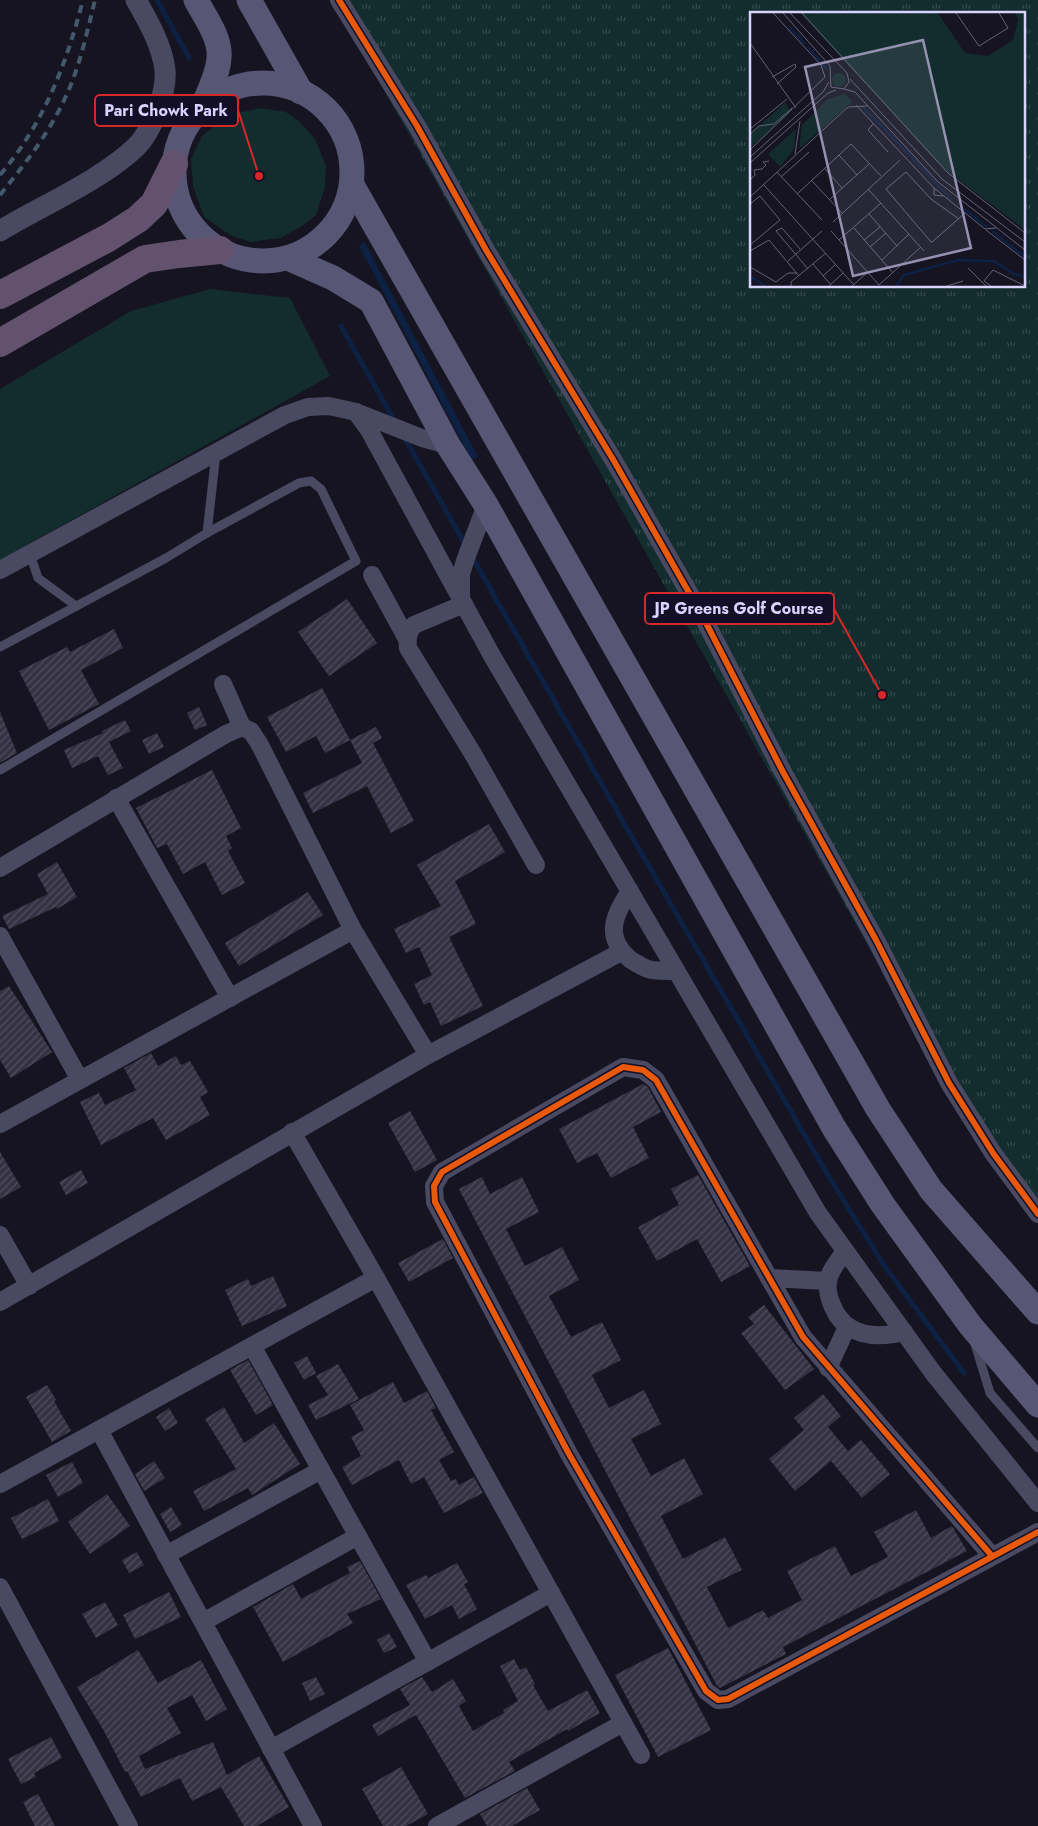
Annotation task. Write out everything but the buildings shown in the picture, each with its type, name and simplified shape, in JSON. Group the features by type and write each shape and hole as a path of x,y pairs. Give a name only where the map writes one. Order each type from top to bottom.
{"highway":[{"path":"0,295 108,238 138,219 154,204 174,164"},
{"path":"0,343 145,259 220,250"}],"main road":[{"path":"196,0 216,38 220,56 218,68 203,106 189,123 179,143 174,164 176,190 184,214 200,235 220,250 242,259 265,261 288,258 311,248 331,231 345,209 352,185 351,157 342,130 325,108 301,92 277,83 250,84 225,92 203,106"},
{"path":"250,0 301,92"},
{"path":"352,185 878,1109 931,1190 1038,1312"},
{"path":"288,258 333,278 371,301 448,445 486,505 834,1128 883,1205 970,1325 1038,1405"}],"street":[{"path":"0,231 112,168 138,145 155,118 162,96 165,71 158,44 136,0"},
{"path":"338,0 417,126 486,250 614,461 704,619 783,772 876,940 950,1083 993,1153 1038,1214"},
{"path":"0,570 285,415 308,407 329,406 356,412 422,438 448,445"},
{"path":"356,412 368,430 496,663 818,1213 934,1374 1038,1503"},
{"path":"462,601 462,574 468,551 486,505"},
{"path":"372,576 407,639 408,648 473,754 536,865"},
{"path":"407,639 414,625 462,601"},
{"path":"224,684 242,727 251,731 260,745 353,930 428,1055"},
{"path":"0,868 116,798 226,734 242,727"},
{"path":"116,798 230,998"},
{"path":"630,891 618,909 614,921 613,933 621,952 640,966 651,970 676,971"},
{"path":"0,1124 353,930"},
{"path":"0,936 80,1080"},
{"path":"0,1302 428,1055 621,952"},
{"path":"992,1556 803,1337 656,1080 643,1070 623,1066 442,1172 434,1186 435,1202 568,1454 706,1690 718,1700 728,1700 1038,1532"},
{"path":"292,1132 376,1278 641,1755"},
{"path":"0,1235 29,1286"},
{"path":"844,1251 834,1266 828,1281 830,1300 836,1315 847,1327 868,1335 890,1336 904,1332"},
{"path":"0,1484 376,1278"},
{"path":"769,1278 828,1281"},
{"path":"828,1368 847,1327"},
{"path":"252,1346 428,1662"},
{"path":"99,1430 313,1826"},
{"path":"166,1554 321,1470"},
{"path":"203,1622 358,1536"},
{"path":"0,1587 129,1826"},
{"path":"271,1749 551,1593"},
{"path":"437,1826 623,1723"}],"lane":[{"path":"207,533 216,453"},
{"path":"0,647 166,558 207,533 299,483 311,481 321,489 356,561 0,770"},
{"path":"30,554 38,578 76,606"},
{"path":"970,1325 990,1393 1038,1448"}],"green space":[{"path":"333,0 1038,0 1038,1199 957,1103"},
{"path":"261,108 286,112 300,122 315,139 326,166 325,187 316,215 301,227 280,238 250,242 230,235 204,217 193,186 191,159 202,136 229,115"},
{"path":"210,289 290,298 330,376 0,560 0,389 131,311"}],"water":[{"path":"364,241 478,457 472,460 359,246"}],"waterway":[{"path":"157,0 189,58"},
{"path":"341,326 395,422"},
{"path":"403,435 466,546"},
{"path":"471,555 829,1177 883,1264 964,1373"}],"railway":[{"path":"0,175 29,135 52,92 69,47 83,0"},
{"path":"0,195 19,172 60,109 79,61 95,0"}],"cycle path":[{"path":"339,0 417,126 486,250 614,461 704,619 783,772 876,940 949,1083 993,1153 1038,1214"},
{"path":"992,1556 803,1337 656,1080 643,1070 623,1067 442,1172 434,1186 435,1202 569,1454 706,1691 718,1700 728,1699 1038,1532"}],"place":[{"name":"Pari Chowk Park","path":"259,176"},
{"name":"JP Greens Golf Course","path":"882,695"}]}
